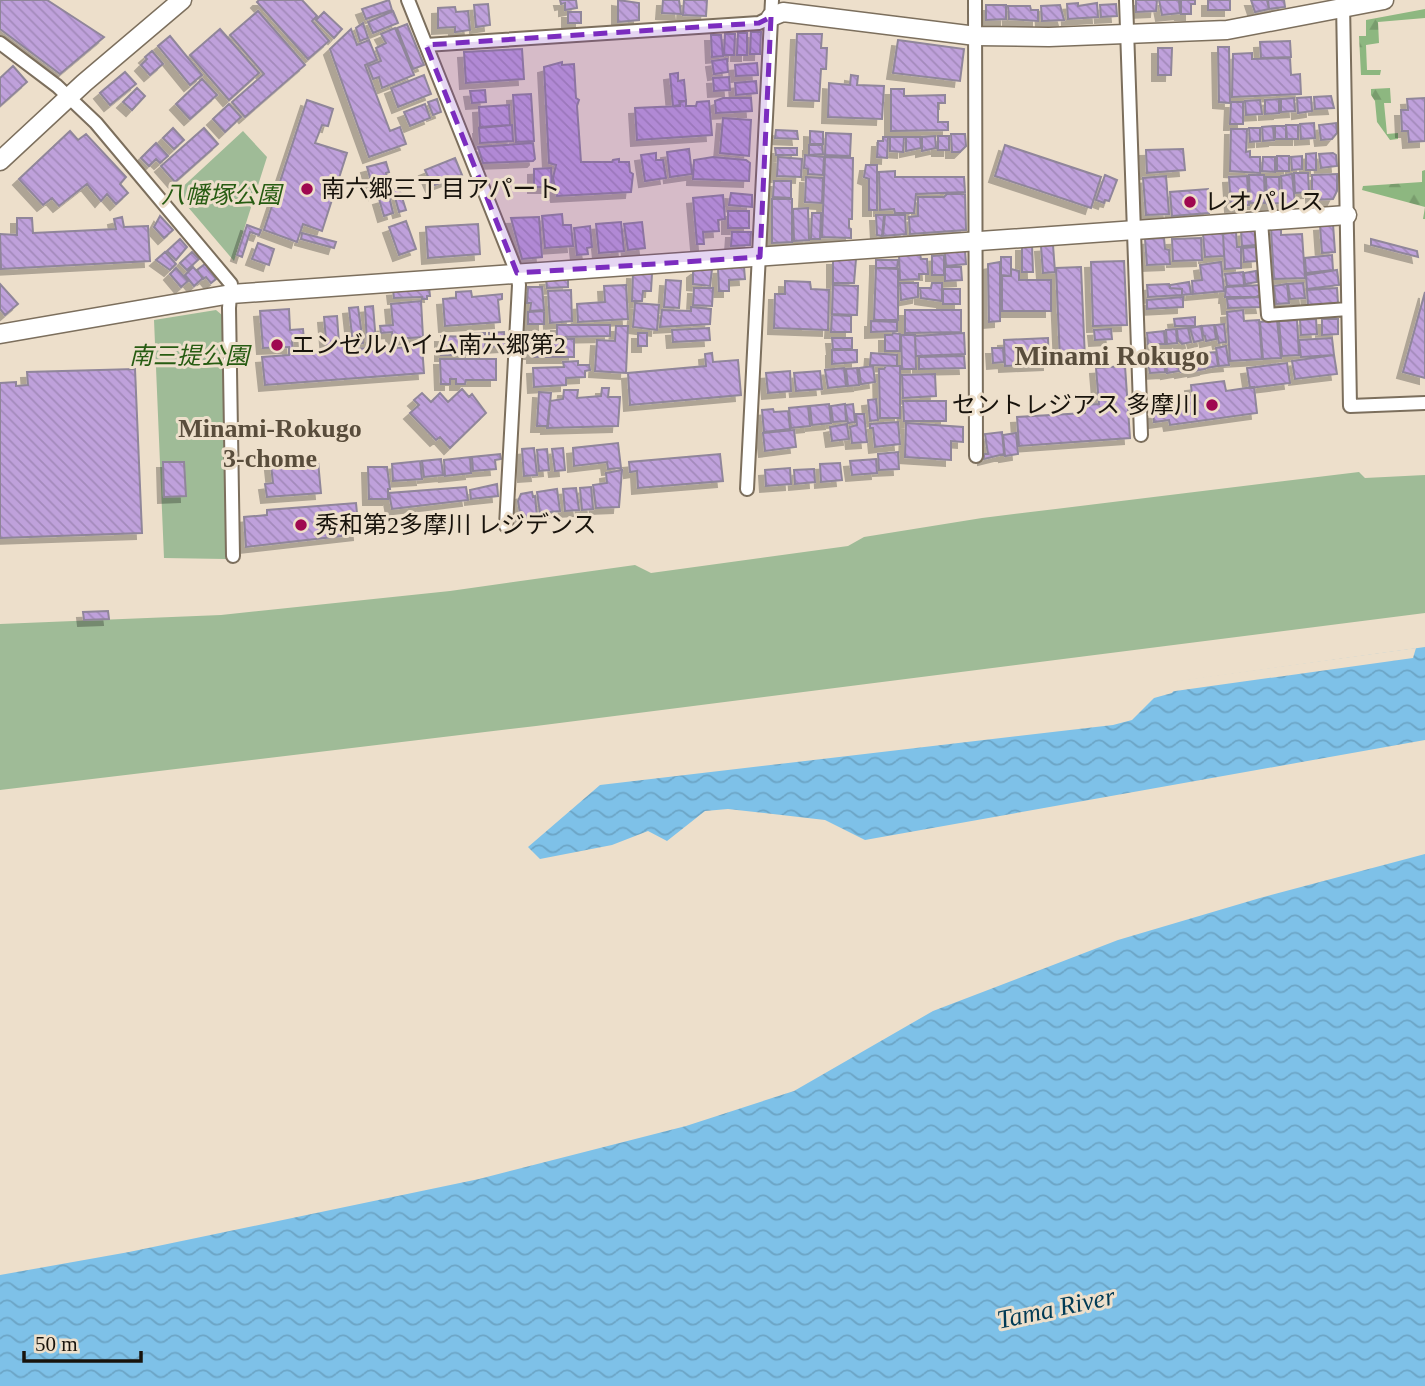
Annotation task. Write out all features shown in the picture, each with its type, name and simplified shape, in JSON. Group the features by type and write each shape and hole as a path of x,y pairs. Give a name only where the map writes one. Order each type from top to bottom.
{"street":[{"path":"0,161 69,97 182,0"},
{"path":"408,0 517,273 519,285 506,526"},
{"path":"975,0 976,456"},
{"path":"1126,0 1141,435"},
{"path":"771,8 783,12 976,36 1049,37 1227,30 1343,3 1384,0"},
{"path":"1343,3 1350,406 1425,402"},
{"path":"426,46 759,23 771,8"},
{"path":"747,489 761,257 771,8"},
{"path":"0,43 69,97 96,123 231,284 233,556"},
{"path":"0,334 231,294 1347,215"},
{"path":"1261,221 1268,314 1348,309"}],"highlighted area":[{"path":"771,17 760,257 517,273 426,45 759,23"}],"green space":[{"path":"1425,9 1425,18 1378,22 1379,43 1366,45 1367,70 1381,70 1380,75 1361,75 1359,36 1366,36 1366,20"},
{"path":"1390,88 1391,103 1384,103 1387,134 1398,133 1398,139 1390,140 1377,122 1371,89"},
{"name":"八幡塚公園","path":"243,131 267,157 234,261 176,193"},
{"path":"1425,170 1425,207 1362,190 1363,186 1422,182 1422,171"},
{"name":"南三提公園","path":"216,310 222,315 226,559 164,558 154,320"},
{"path":"1359,472 1365,478 1425,475 1425,613 536,726 0,790 0,624 221,615 450,591 635,565 651,573 848,546 864,537 982,518"}],"water":[{"path":"1425,647 1425,740 865,840 825,820 728,809 705,811 667,841 648,831 612,845 540,859 528,847 600,785 1113,725 1132,720 1154,698 1172,693 1181,681"},
{"name":"Tama River","path":"1425,854 1425,1386 0,1386 0,1275 129,1252 479,1179 686,1126 794,1091 933,1011 1118,940 1260,898"}],"pier":[{"path":"1416,648 1413,658 1154,694 1170,690 1176,681"}],"building":[{"path":"0,0 47,0 104,37 60,74 0,29"},
{"path":"302,0 317,16 312,21 329,41 308,59 257,2"},
{"path":"389,0 392,10 366,19 362,9"},
{"path":"560,0 576,0 577,8 565,10 565,3 561,4"},
{"path":"618,0 639,3 639,20 618,22"},
{"path":"663,0 679,0 681,14 662,13"},
{"path":"684,0 707,0 706,16 683,15"},
{"path":"1136,0 1157,0 1156,11 1136,12"},
{"path":"1159,0 1179,0 1180,13 1162,15"},
{"path":"1181,0 1195,0 1195,4 1191,4 1191,14 1181,14"},
{"path":"1208,0 1230,0 1230,10 1208,10"},
{"path":"1251,0 1267,0 1269,9 1255,12"},
{"path":"1268,0 1284,0 1285,7 1269,9"},
{"path":"1078,3 1078,6 1097,3 1098,17 1068,19 1067,4"},
{"path":"488,4 490,25 476,27 474,5"},
{"path":"1116,4 1117,16 1101,17 1100,5"},
{"path":"986,5 1006,5 1006,19 986,20"},
{"path":"1060,5 1064,20 1042,21 1041,6"},
{"path":"1008,6 1030,6 1031,10 1038,10 1038,21 1009,19"},
{"path":"455,7 456,12 468,11 470,30 455,32 455,27 438,28 438,8"},
{"path":"258,11 305,65 245,117 232,102 264,74 230,35"},
{"path":"393,11 398,23 373,33 368,22"},
{"path":"324,12 342,29 334,38 316,20"},
{"path":"568,12 581,12 581,23 568,23"},
{"path":"363,23 368,38 360,41 356,28"},
{"path":"407,24 424,65 413,69 397,28"},
{"path":"395,28 414,75 382,88 379,77 373,79 368,66 381,61 376,48 386,43 381,34"},
{"path":"220,29 259,73 229,100 190,55"},
{"path":"351,29 357,45 369,40 377,60 365,65 390,131 400,127 406,144 369,157 330,49"},
{"path":"751,32 761,32 760,54 750,54"},
{"path":"738,33 747,33 747,55 737,55"},
{"path":"725,34 735,34 734,55 724,55"},
{"path":"797,34 822,34 821,48 827,48 826,69 821,69 819,101 794,100"},
{"path":"711,35 721,35 723,56 712,57"},
{"path":"170,36 202,75 190,85 158,46"},
{"path":"898,40 964,49 960,81 893,73"},
{"path":"1290,41 1291,57 1261,58 1260,42"},
{"path":"1218,47 1229,47 1230,103 1219,102"},
{"path":"1158,48 1172,48 1171,75 1158,75"},
{"path":"522,49 524,79 466,83 464,52"},
{"path":"152,51 163,64 150,75 141,65"},
{"path":"1252,53 1252,59 1290,58 1291,75 1300,74 1301,94 1232,97 1233,54"},
{"path":"727,59 728,72 714,74 712,61"},
{"path":"562,62 562,65 574,64 576,98 579,100 577,106 581,162 612,162 619,159 619,162 629,162 630,172 633,174 631,192 557,196 553,178 556,165 549,163 544,67"},
{"path":"757,63 758,75 736,76 735,65"},
{"path":"13,66 27,82 0,106 0,78"},
{"path":"125,72 136,84 110,105 100,93"},
{"path":"678,73 678,81 684,80 686,101 679,101 680,105 673,106 670,74"},
{"path":"424,75 431,94 398,107 391,88"},
{"path":"851,75 858,76 857,85 884,86 882,119 828,117 829,83 850,85"},
{"path":"729,77 730,90 714,91 713,78"},
{"path":"202,79 217,95 190,119 176,104"},
{"path":"756,81 757,93 736,95 735,83"},
{"path":"137,88 145,96 132,110 123,102"},
{"path":"891,89 904,89 904,96 945,95 945,103 938,103 938,122 948,122 948,130 891,131"},
{"path":"485,90 486,102 472,103 470,91"},
{"path":"531,94 534,141 516,142 513,95"},
{"path":"1331,96 1334,108 1315,109 1314,97"},
{"path":"1311,97 1312,111 1298,113 1297,98"},
{"path":"723,98 751,98 752,111 716,113 715,101"},
{"path":"1294,98 1295,111 1281,112 1281,99"},
{"path":"1425,98 1425,141 1409,142 1408,131 1402,131 1401,110 1408,110 1407,99"},
{"path":"437,99 441,112 433,115 428,102"},
{"path":"1279,99 1279,113 1265,114 1265,100"},
{"name":"南六郷三丁目アパート","path":"307,100 333,109 328,126 322,125 315,143 347,153 322,231 303,224 297,242 264,230"},
{"path":"1260,100 1262,114 1246,115 1245,101"},
{"path":"686,101 686,106 696,106 697,102 709,101 712,135 637,140 635,108 680,106 680,102"},
{"path":"1231,102 1243,102 1243,124 1230,124"},
{"path":"229,104 241,117 225,132 213,119"},
{"path":"425,104 430,118 410,126 404,112"},
{"path":"509,105 510,125 480,127 479,107"},
{"path":"723,118 751,120 749,156 720,153"},
{"path":"1314,123 1315,138 1301,139 1300,124"},
{"path":"1336,123 1337,133 1332,139 1321,140 1319,125"},
{"path":"512,125 513,141 480,143 479,128"},
{"path":"1286,125 1298,125 1298,139 1287,139"},
{"path":"1273,126 1274,140 1263,141 1262,127"},
{"path":"1275,126 1286,126 1286,139 1275,139"},
{"path":"173,128 184,140 174,149 163,138"},
{"path":"204,128 218,144 175,182 161,166"},
{"path":"1249,128 1260,128 1260,141 1250,142"},
{"path":"1231,129 1247,129 1246,152 1250,151 1250,157 1260,157 1260,173 1230,171"},
{"path":"776,130 797,131 798,139 775,138"},
{"path":"70,131 78,140 86,134 126,177 120,184 128,193 116,204 107,194 101,201 87,184 59,206 52,198 43,205 19,179"},
{"path":"810,131 823,132 823,144 810,144"},
{"path":"826,133 851,134 850,156 825,155"},
{"path":"951,134 965,134 966,146 960,152 952,152"},
{"path":"935,136 936,148 922,151 922,137"},
{"path":"938,136 949,136 949,150 938,150"},
{"path":"883,137 888,137 887,158 877,157 878,141 883,141"},
{"path":"890,137 904,137 903,152 890,151"},
{"path":"906,137 920,137 921,148 906,151"},
{"path":"156,143 168,156 160,163 156,159 149,166 141,158"},
{"path":"533,143 533,161 483,163 478,147"},
{"path":"809,145 822,145 823,154 809,155"},
{"path":"1005,145 1101,177 1091,208 995,176"},
{"path":"775,148 797,148 797,155 776,155"},
{"path":"689,149 692,174 670,177 667,152"},
{"path":"1183,149 1185,170 1147,173 1146,150"},
{"path":"656,153 656,160 663,160 666,178 645,181 641,155"},
{"path":"1316,153 1316,170 1306,170 1306,154"},
{"path":"1319,154 1336,155 1337,166 1321,168"},
{"path":"805,155 824,157 823,175 808,174 808,169 804,168"},
{"path":"1277,156 1289,156 1289,171 1277,171"},
{"path":"1302,156 1302,169 1292,170 1291,157"},
{"path":"713,157 746,160 750,163 749,181 693,179 694,160"},
{"path":"778,157 802,159 801,177 777,176"},
{"path":"825,157 853,158 852,219 849,219 851,238 822,237"},
{"path":"1263,157 1275,157 1275,172 1262,171"},
{"path":"455,158 462,175 432,186 425,170"},
{"path":"386,162 389,172 386,173 387,177 371,181 367,167"},
{"path":"866,165 877,165 877,210 869,210 869,179 864,177"},
{"path":"551,168 552,187 534,187 534,169"},
{"path":"895,171 895,177 964,177 965,192 916,194 914,213 895,213 894,209 880,210 879,172"},
{"path":"1294,173 1308,173 1309,192 1295,193"},
{"path":"1292,174 1295,204 1283,206 1281,176"},
{"path":"1337,174 1337,191 1333,199 1312,200 1312,175"},
{"path":"1105,175 1117,180 1109,201 1105,200 1104,203 1096,200"},
{"path":"1249,175 1264,175 1265,203 1250,203"},
{"path":"1166,176 1169,214 1146,215 1143,178"},
{"path":"1247,176 1249,205 1231,206 1229,177"},
{"path":"806,177 823,178 822,203 805,202"},
{"path":"1266,177 1279,177 1280,203 1267,204"},
{"path":"388,179 391,189 375,194 372,183"},
{"path":"774,181 791,181 791,198 773,197"},
{"path":"399,188 406,210 399,212 393,190"},
{"name":"レオパレス","path":"1208,189 1209,213 1172,216 1170,192"},
{"path":"731,193 752,195 752,207 729,205"},
{"path":"947,194 965,194 966,230 910,234 909,217 918,216 918,197 944,197"},
{"path":"723,195 725,219 718,220 719,231 703,232 704,244 697,244 693,198"},
{"path":"389,196 393,213 384,216 379,199"},
{"path":"772,199 792,199 792,242 772,243"},
{"path":"808,208 809,240 794,241 793,209"},
{"path":"728,211 749,211 749,228 728,228"},
{"path":"812,213 821,213 820,239 811,239"},
{"path":"562,214 563,225 571,225 573,246 545,248 542,216"},
{"path":"876,215 884,215 882,236 877,235"},
{"path":"885,215 905,215 906,234 883,236"},
{"path":"160,216 173,230 164,238 154,227"},
{"path":"122,217 124,227 148,226 150,261 1,269 0,234 17,235 17,218 32,218 33,233 116,229 114,219"},
{"path":"539,217 542,257 522,259 511,218"},
{"path":"406,221 416,249 399,255 389,227"},
{"path":"621,222 624,251 599,253 596,224"},
{"path":"642,222 645,248 628,250 624,224"},
{"path":"478,224 480,254 428,258 426,227"},
{"path":"1333,224 1335,252 1322,253 1320,225"},
{"path":"247,225 261,230 259,235 250,232 242,257 237,255"},
{"path":"590,226 592,247 587,248 588,254 577,255 574,228"},
{"path":"1281,228 1281,235 1302,234 1305,278 1274,279 1271,229"},
{"path":"1256,229 1257,245 1242,246 1241,231"},
{"path":"732,232 751,232 750,245 731,246"},
{"path":"1236,232 1237,247 1241,247 1241,268 1225,269 1223,234"},
{"path":"302,233 336,242 334,248 301,239"},
{"path":"1223,233 1224,256 1205,257 1203,234"},
{"path":"1164,238 1165,249 1169,250 1170,264 1147,265 1145,239"},
{"path":"1201,238 1202,260 1173,261 1172,239"},
{"path":"180,239 187,247 176,260 167,251"},
{"path":"1371,239 1417,251 1418,257 1371,245"},
{"path":"258,243 274,249 269,265 252,259"},
{"path":"1022,245 1032,245 1033,272 1022,272"},
{"path":"1053,245 1055,272 1043,273 1041,246"},
{"path":"1256,247 1257,261 1244,262 1243,248"},
{"path":"965,251 966,264 946,266 945,252"},
{"path":"165,252 176,264 170,270 156,260"},
{"path":"192,252 199,259 187,270 180,263"},
{"path":"920,254 921,259 927,259 928,274 919,274 919,279 900,280 899,255"},
{"path":"944,255 944,275 932,275 932,256"},
{"path":"1332,255 1333,270 1306,273 1305,258"},
{"path":"1001,257 1011,257 1011,276 1001,275"},
{"path":"833,259 856,259 854,283 833,283"},
{"path":"876,260 898,260 897,268 876,268"},
{"path":"1124,261 1127,325 1093,326 1091,262"},
{"path":"1000,262 1000,321 989,322 988,264"},
{"path":"1221,262 1224,291 1193,294 1192,281 1202,280 1200,265"},
{"path":"205,264 216,279 211,283 206,277 203,279 197,270"},
{"path":"193,267 203,278 194,286 185,275"},
{"path":"744,267 745,279 729,280 729,291 719,291 718,268"},
{"path":"945,267 961,267 962,280 945,281"},
{"path":"1081,267 1085,359 1060,360 1056,268"},
{"path":"176,268 188,281 181,287 170,274"},
{"path":"876,268 898,269 898,320 874,320"},
{"path":"697,269 712,269 710,286 693,284 693,272"},
{"path":"1011,269 1019,271 1019,280 1051,280 1051,311 1002,311 1002,276 1011,276"},
{"path":"1337,270 1339,285 1307,289 1306,275"},
{"path":"1256,271 1257,282 1245,284 1244,273"},
{"path":"1243,272 1244,285 1227,286 1225,274"},
{"path":"633,273 652,274 651,291 643,291 642,301 632,301"},
{"path":"568,278 568,287 547,288 546,279"},
{"path":"666,280 681,281 679,308 664,307"},
{"path":"785,281 810,282 811,289 829,290 828,330 774,328 775,294 785,294"},
{"path":"1189,282 1191,294 1182,295 1182,289 1170,288 1170,285"},
{"path":"900,283 918,283 918,297 901,300"},
{"path":"932,283 942,283 942,301 921,298 920,288 931,288"},
{"path":"1303,283 1305,298 1290,299 1288,284"},
{"path":"0,284 18,304 5,315 0,309"},
{"path":"1169,284 1170,288 1182,289 1182,295 1148,297 1147,285"},
{"path":"1287,284 1289,303 1276,304 1274,286"},
{"path":"626,285 628,319 578,322 577,304 605,302 604,286"},
{"path":"833,285 858,286 857,315 832,314"},
{"path":"1261,285 1261,294 1256,297 1225,297 1226,287"},
{"path":"429,287 430,296 427,296 427,299 394,298 393,290"},
{"path":"528,287 542,287 544,310 530,311 531,303 527,303"},
{"path":"694,288 713,288 712,306 693,305"},
{"path":"1337,288 1338,303 1308,305 1307,290"},
{"path":"943,289 960,289 960,304 943,304"},
{"path":"571,290 572,321 550,323 548,291"},
{"path":"471,291 472,297 502,294 502,299 498,300 500,322 445,326 443,299 456,298 456,292"},
{"path":"1425,292 1425,378 1403,372"},
{"path":"1183,297 1183,307 1147,309 1147,300"},
{"path":"1260,297 1262,307 1228,308 1227,299"},
{"name":"エンゼルハイム南六郷第2","path":"421,301 423,337 396,339 397,348 422,346 424,373 265,385 262,357 289,355 289,347 263,348 260,311 289,309 290,330 303,329 304,340 292,341 293,352 327,350 324,317 337,316 339,343 351,342 351,349 393,347 392,332 381,333 380,326 393,325 391,304"},
{"path":"635,303 659,305 657,330 633,327"},
{"path":"373,306 376,342 367,343 365,307"},
{"path":"358,307 363,343 353,345 349,308"},
{"path":"691,307 711,309 710,324 660,327 662,310 691,311"},
{"path":"905,310 961,310 961,332 905,333"},
{"path":"1243,310 1244,321 1259,320 1262,359 1230,361 1227,312"},
{"path":"544,311 544,324 528,324 528,312"},
{"path":"832,315 851,316 851,332 831,332"},
{"path":"1195,317 1195,326 1175,326 1174,319"},
{"path":"1316,319 1317,334 1301,335 1300,320"},
{"path":"1322,319 1338,319 1338,334 1322,335"},
{"path":"1277,320 1281,358 1263,359 1260,322"},
{"path":"1297,320 1299,355 1282,356 1279,321"},
{"path":"871,321 897,322 897,331 871,332"},
{"path":"1224,324 1226,342 1219,343 1215,325"},
{"path":"557,325 610,325 610,336 557,337"},
{"path":"1214,325 1216,339 1206,341 1202,326"},
{"path":"616,326 628,326 626,373 595,371 597,340 615,341"},
{"path":"1201,326 1203,340 1194,342 1190,328"},
{"path":"709,328 710,340 673,342 672,330"},
{"path":"1188,328 1191,342 1182,344 1178,340 1177,329"},
{"path":"1111,329 1112,339 1095,340 1094,330"},
{"path":"1176,329 1177,343 1167,344 1166,330"},
{"path":"1164,331 1165,344 1148,344 1147,333"},
{"path":"504,332 505,346 490,347 489,333"},
{"path":"474,333 485,333 485,353 475,353"},
{"path":"638,333 647,333 647,346 638,346"},
{"path":"964,333 965,354 916,356 915,336"},
{"path":"900,334 900,351 885,351 885,335"},
{"path":"901,335 915,335 916,369 902,369"},
{"path":"441,336 471,337 471,355 441,355"},
{"path":"832,338 852,338 852,349 833,349"},
{"path":"1048,338 1049,364 1005,366 1004,340"},
{"path":"1332,338 1334,355 1301,357 1299,340"},
{"path":"530,339 574,339 574,357 533,357 533,353 530,353"},
{"path":"1226,346 1229,365 1219,366 1216,348"},
{"path":"992,348 1003,348 1004,362 993,363"},
{"path":"832,350 857,350 857,362 832,364"},
{"path":"1216,352 1218,366 1206,368 1206,353"},
{"path":"712,353 713,362 738,360 741,395 630,405 628,373 706,366 705,354"},
{"path":"871,353 897,355 897,366 870,365"},
{"path":"1202,353 1205,369 1194,371 1191,358"},
{"path":"1334,355 1337,374 1295,379 1292,361"},
{"path":"964,356 965,368 919,369 919,357"},
{"path":"1178,356 1190,356 1193,370 1181,372"},
{"path":"1164,357 1165,372 1150,373 1148,362"},
{"path":"1178,357 1179,371 1167,373 1166,360"},
{"path":"440,359 496,359 496,380 466,380 465,384 456,384 456,379 450,379 450,384 441,384"},
{"path":"578,361 578,365 589,365 590,370 585,371 585,377 566,378 566,385 534,387 533,368 564,367 563,362"},
{"path":"1287,363 1290,383 1250,388 1247,368"},
{"path":"873,366 875,382 861,384 859,368"},
{"path":"900,366 900,418 880,418 879,369"},
{"path":"1125,366 1130,438 1019,446 1017,417 1085,413 1084,405 1099,404 1096,368"},
{"path":"844,368 846,386 828,388 825,370"},
{"path":"857,368 859,385 848,386 846,369"},
{"path":"135,369 142,533 0,538 0,383 16,382 16,386 28,385 27,372"},
{"path":"790,371 791,391 768,393 766,373"},
{"path":"820,371 822,389 796,391 794,373"},
{"path":"935,374 936,396 903,398 902,375"},
{"name":"セントレジアス 多摩川","path":"1224,381 1226,391 1254,387 1257,413 1170,425 1169,420 1154,422 1153,413 1168,411 1166,399 1192,395 1191,385"},
{"path":"602,388 609,388 608,397 620,397 618,426 547,428 550,401 563,399 564,390 578,390 577,398 601,396"},
{"path":"462,389 469,397 472,394 486,413 450,448 440,437 436,440 410,413 419,405 414,400 422,393 431,402 440,393 448,402"},
{"path":"539,392 551,393 548,426 537,426"},
{"path":"876,399 878,420 870,421 868,400"},
{"path":"903,401 946,401 946,421 904,421"},
{"path":"829,404 831,423 812,425 810,406"},
{"path":"845,404 846,421 833,422 831,406"},
{"path":"853,404 855,422 848,423 845,405"},
{"path":"808,406 810,426 791,428 789,408"},
{"path":"773,409 774,412 788,411 790,429 764,432 762,410"},
{"path":"856,414 864,414 867,442 852,443 850,427 857,425"},
{"path":"898,422 900,444 875,447 870,424"},
{"path":"906,423 963,427 963,442 951,441 951,460 905,457"},
{"path":"847,424 849,439 832,441 830,427"},
{"path":"794,430 796,447 765,451 763,433"},
{"path":"1002,432 1004,454 984,459 984,454 988,454 985,434"},
{"path":"1016,433 1018,454 1005,456 1003,435"},
{"path":"618,443 621,468 608,469 607,462 574,466 573,448"},
{"path":"534,448 537,475 524,476 522,449"},
{"path":"563,448 565,470 555,471 552,449"},
{"path":"547,449 549,470 539,471 537,450"},
{"path":"898,452 899,469 879,470 878,454"},
{"path":"500,454 501,459 495,460 496,469 473,471 472,457"},
{"path":"720,454 723,481 638,488 637,471 630,472 629,462"},
{"path":"470,457 471,473 445,476 444,460"},
{"path":"441,459 443,475 424,477 422,461"},
{"path":"876,459 877,473 852,475 850,461"},
{"path":"318,461 321,493 267,497 265,484 273,483 271,465"},
{"path":"420,461 422,479 393,481 392,464"},
{"path":"163,462 184,462 186,496 164,497"},
{"path":"840,463 842,480 821,482 820,464"},
{"path":"368,467 387,467 390,489 388,499 369,499"},
{"path":"790,468 791,484 766,486 765,470"},
{"path":"814,469 815,482 795,484 794,470"},
{"path":"622,470 619,507 596,508 593,485 607,483 606,473"},
{"path":"497,484 498,496 471,499 470,490"},
{"path":"466,487 468,500 392,509 389,493"},
{"path":"591,487 593,509 582,510 580,488"},
{"path":"576,488 579,510 565,511 563,489"},
{"path":"557,489 560,511 540,513 537,492"},
{"path":"532,492 533,497 535,496 537,517 521,519 518,501 521,494"},
{"name":"秀和第2多摩川 レジデンス","path":"356,503 359,534 246,547 244,517 267,515 267,510"},
{"path":"108,611 109,619 84,620 83,612"}],"place":[{"name":"南六郷三丁目アパート","path":"307,189"},
{"name":"レオパレス","path":"1190,202"},
{"name":"エンゼルハイム南六郷第2","path":"277,345"},
{"name":"セントレジアス 多摩川","path":"1212,405"},
{"name":"秀和第2多摩川 レジデンス","path":"301,525"}],"district":[{"name":"Minami Rokugo","path":"1112,355"},
{"name":"Minami-Rokugo 3-chome","path":"270,443"}]}
